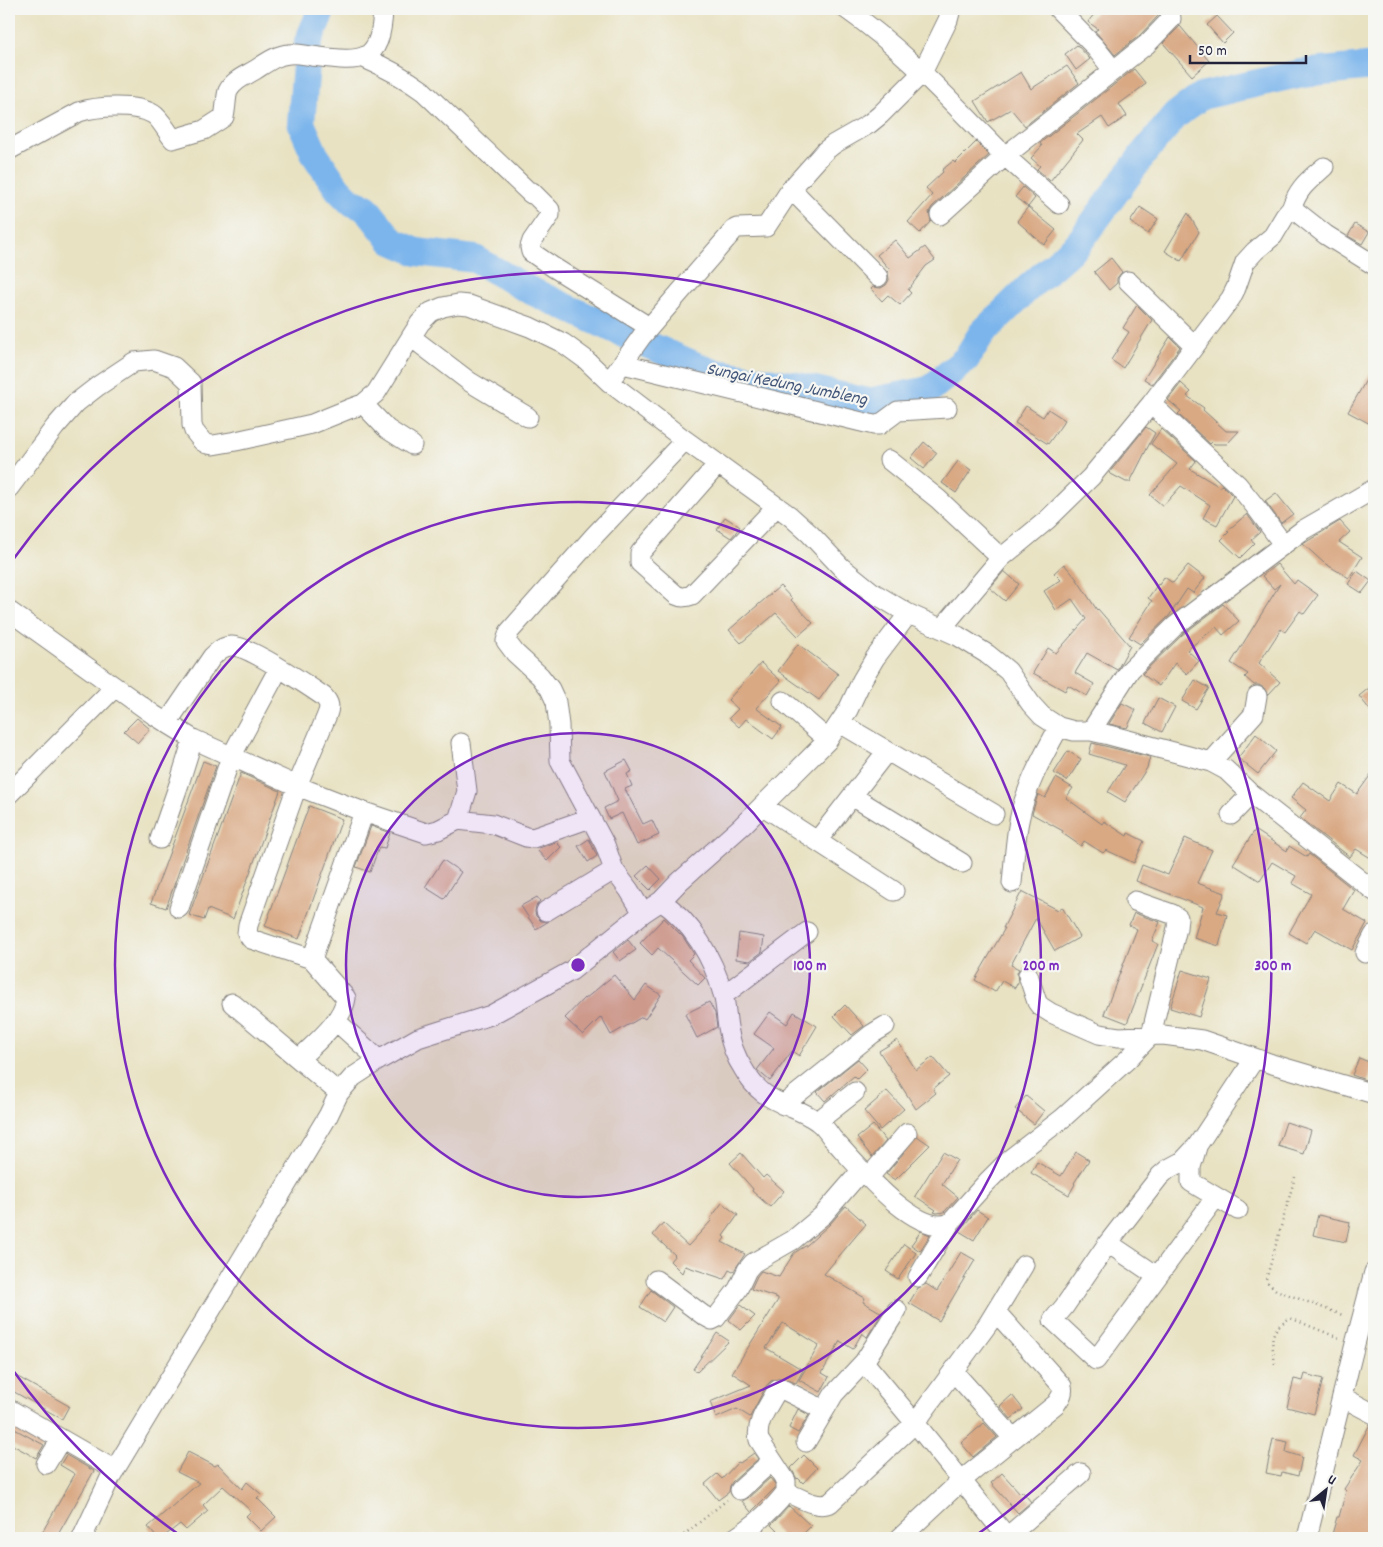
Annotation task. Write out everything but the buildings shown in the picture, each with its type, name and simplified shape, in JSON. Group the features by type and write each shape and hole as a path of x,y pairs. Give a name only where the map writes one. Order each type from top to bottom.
{"street":[{"path":"364,58 374,50 380,35 383,9"},
{"path":"846,9 864,22 922,73 1005,156 1059,204"},
{"path":"609,382 646,331 734,230 738,228 766,227 791,189 825,151 875,119 922,73 948,20 951,9"},
{"path":"1058,9 1094,46 1113,70"},
{"path":"940,214 1005,156 1147,44 1171,19 1170,9"},
{"path":"9,150 79,112 118,106 136,108 153,114 173,138 204,130 224,117 227,94 235,82 276,56 290,53 342,60 364,58 388,68 422,90 550,210 550,215 532,241 530,247 532,252 646,331"},
{"path":"942,628 1001,558 1047,520 1091,477 1151,404 1231,298 1245,262 1273,236 1300,189 1324,167"},
{"path":"791,189 878,277"},
{"path":"1290,209 1326,235 1374,265"},
{"path":"1128,281 1195,346"},
{"path":"9,488 15,467 76,403 134,362 154,360 174,367 191,383 192,426 197,436 207,444 236,441 312,424 363,404 376,393 420,323 431,312 458,304 469,304 530,327 563,343 585,359 609,382 685,440 777,506 810,534 858,582 907,612 971,643 1002,666 1008,671 1031,704 1042,716 1059,727 1074,731 1091,731 1211,762 1226,770 1251,794 1374,891"},
{"path":"411,337 470,382 528,417"},
{"path":"625,360 874,425 879,424 898,411 947,408"},
{"path":"363,404 388,429 412,445"},
{"path":"1151,404 1238,485 1283,544"},
{"path":"643,913 614,870 605,845 560,761 556,702 550,688 515,653 506,639 509,632 594,536 685,440"},
{"path":"889,460 938,500 1001,558"},
{"path":"718,464 640,552 640,563 676,595 681,597 692,595 777,506"},
{"path":"1091,731 1130,670 1175,626 1303,530 1374,489"},
{"path":"9,611 114,687 193,739 297,786 364,812 426,833 438,830 458,820 493,824 526,838 533,838 590,818"},
{"path":"82,1538 115,1470 328,1116 339,1093 353,1077 418,1038 491,1015 572,971 643,913 661,901 679,882 762,806 828,740 848,710 862,680 906,617 907,612"},
{"path":"167,723 212,656 221,648 232,646 245,649 279,668 328,701 330,707 297,786 248,925 247,933 251,939 312,959 346,998 345,1007 336,1021 299,1059"},
{"path":"179,908 231,757 279,668"},
{"path":"9,794 114,687"},
{"path":"1211,762 1254,714 1257,696"},
{"path":"782,700 828,740"},
{"path":"840,723 994,814"},
{"path":"1012,883 1019,821 1024,802 1041,759 1059,727"},
{"path":"160,839 193,739"},
{"path":"458,820 467,790 461,743"},
{"path":"817,841 887,751"},
{"path":"1230,816 1251,794"},
{"path":"852,796 962,863"},
{"path":"762,806 894,891"},
{"path":"312,959 364,812"},
{"path":"546,911 614,870"},
{"path":"661,901 677,913 700,942 712,963 724,994 728,1030 732,1044 743,1069 754,1087 766,1096 818,1121 890,1199 930,1224 944,1226 950,1223"},
{"path":"918,1277 950,1223 987,1182 1010,1159 1062,1118 1127,1060 1151,1035 1178,928 1178,918 1136,901"},
{"path":"724,994 807,932"},
{"path":"1364,953 1374,935"},
{"path":"1028,976 1037,1002 1051,1013 1099,1034 1108,1036 1163,1035 1202,1040 1374,1094"},
{"path":"232,1003 339,1093"},
{"path":"336,1021 379,1060"},
{"path":"783,1105 872,1034 885,1026"},
{"path":"1216,1197 1096,1360 1054,1320 1108,1243 1160,1176 1183,1161 1198,1146 1255,1058"},
{"path":"818,1121 855,1092"},
{"path":"656,1280 703,1315 712,1320 716,1318 738,1289 752,1264 793,1240 823,1215 907,1133"},
{"path":"1198,1146 1191,1167 1191,1182 1238,1210"},
{"path":"1108,1243 1157,1276"},
{"path":"786,1492 817,1504 824,1505 830,1503 915,1424 996,1312 1024,1265"},
{"path":"1308,1538 1354,1344 1374,1272"},
{"path":"806,1442 837,1390 864,1362 897,1310"},
{"path":"900,1538 962,1480 1056,1404 1062,1396 1062,1386 996,1312"},
{"path":"864,1362 962,1480 1007,1538 1081,1473"},
{"path":"953,1372 1012,1438"},
{"path":"735,1538 759,1522 786,1492 786,1481 760,1440 758,1428 777,1390 782,1389 824,1410"},
{"path":"1342,1397 1374,1414"},
{"path":"9,1409 115,1470"},
{"path":"46,1464 61,1439"},
{"path":"740,1490 772,1460"}],"path":[{"path":"1295,1177 1266,1280 1276,1290 1360,1322"},
{"path":"1275,1364 1272,1337 1279,1324 1290,1318 1354,1344"},
{"path":"680,1538 740,1490"}],"waterway":[{"name":"Sungai Kedung Jumbleng","path":"322,9 308,42 301,123 315,155 338,189 351,202 366,208 392,241 417,252 475,259 527,289 711,372 792,385 868,402 929,390 966,359 982,333 1028,288 1078,244 1144,153 1176,115 1201,96 1302,73 1374,66"}]}
